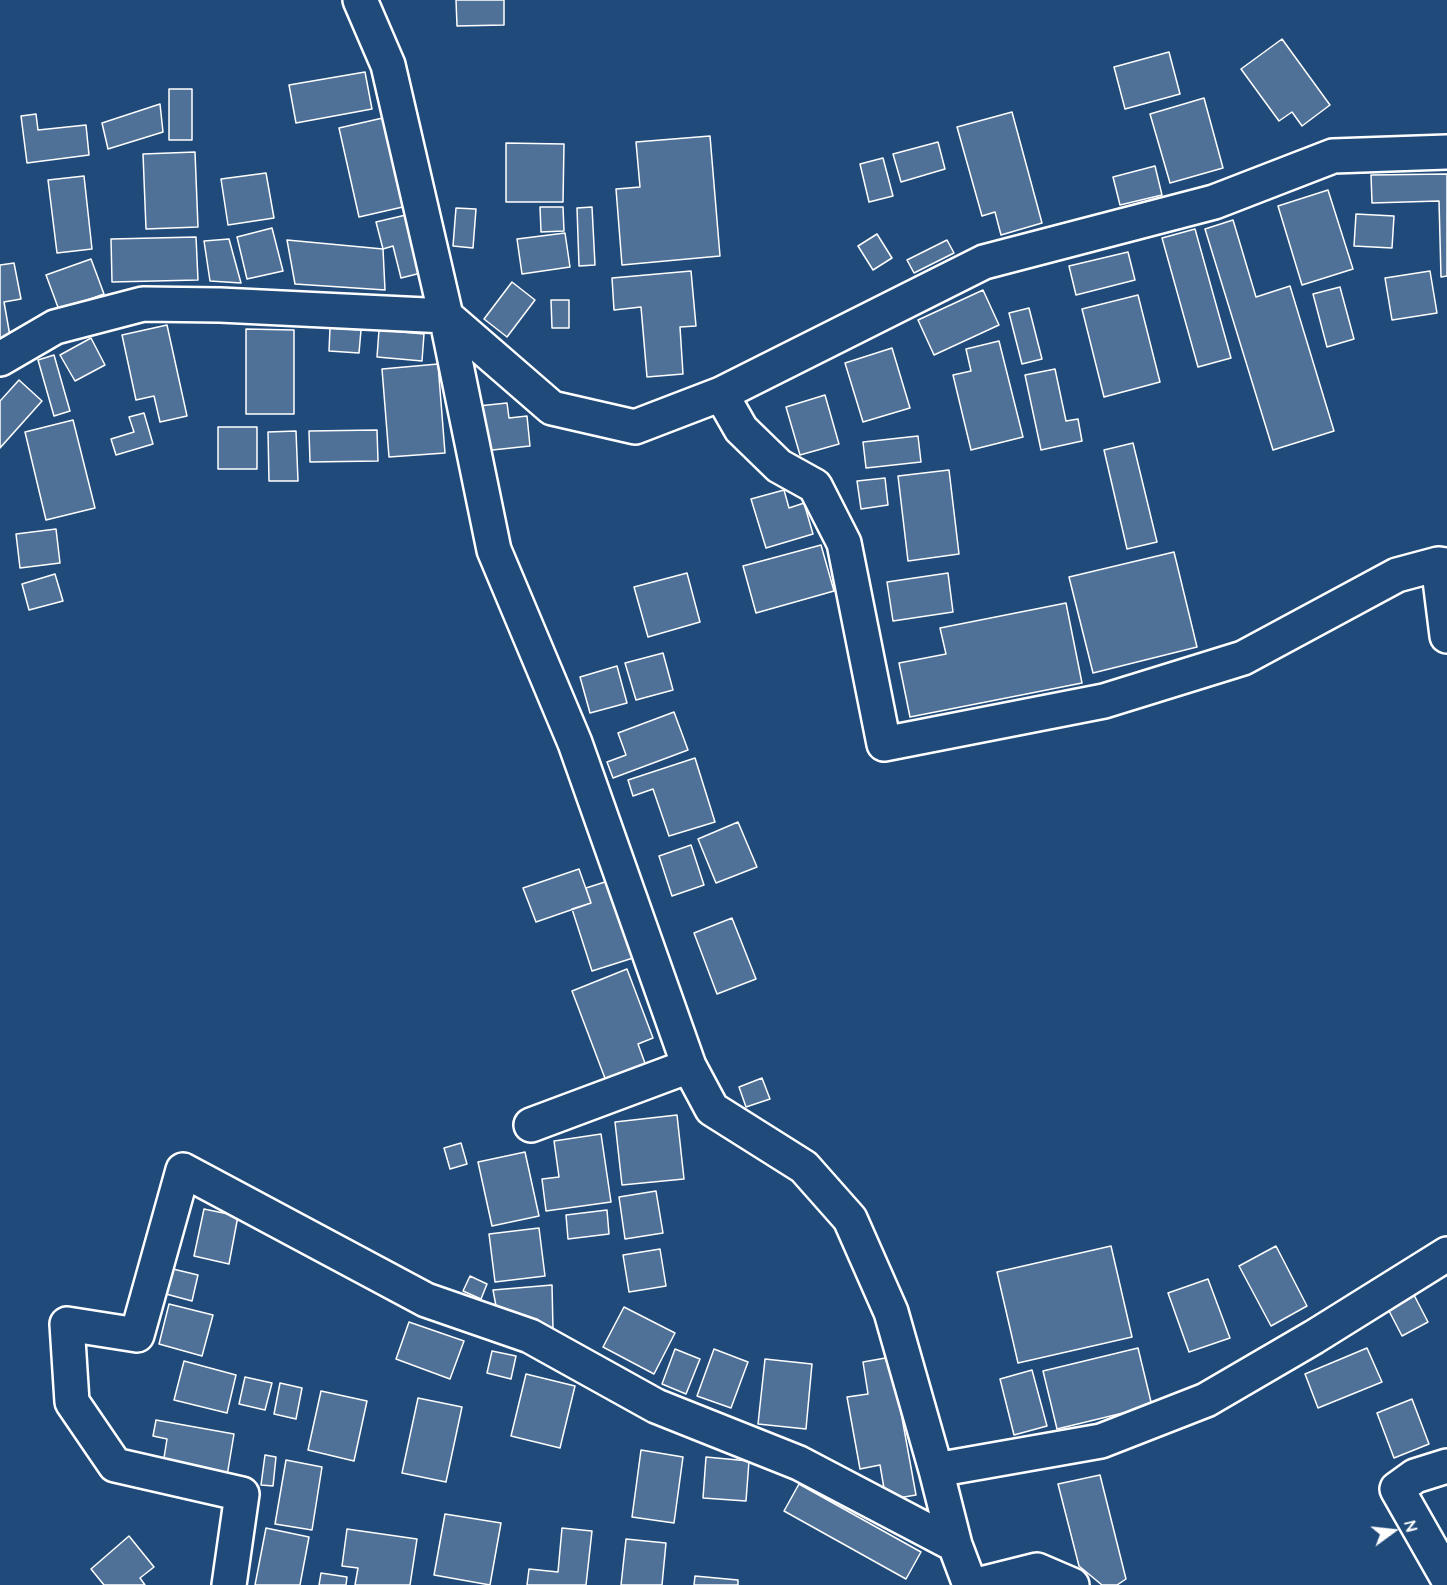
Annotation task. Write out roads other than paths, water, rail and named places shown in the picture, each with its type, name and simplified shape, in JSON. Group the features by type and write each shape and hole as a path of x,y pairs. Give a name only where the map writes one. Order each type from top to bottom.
{"street":[{"path":"360,0 388,64 446,316 494,550 575,742 689,1066 712,1109 804,1167 850,1219 891,1312 956,1545 970,1585"},
{"path":"0,359 55,327 143,304 220,305 446,316 552,408 635,427 721,394 984,262 1214,202 1333,156 1447,152"},
{"path":"721,394 741,429 779,466 815,486 844,543 884,744 1104,701 1243,658 1397,575 1443,565 1447,636"},
{"path":"531,1125 689,1066"},
{"path":"229,1585 242,1494 115,1465 72,1402 67,1324 137,1335 183,1170 426,1300 530,1336 656,1407 799,1463 956,1545"},
{"path":"936,1470 1101,1441 1206,1400 1314,1337 1447,1254"},
{"path":"1447,1466 1415,1476 1397,1489 1447,1577"},
{"path":"977,1585 1036,1570 1072,1585"}]}
